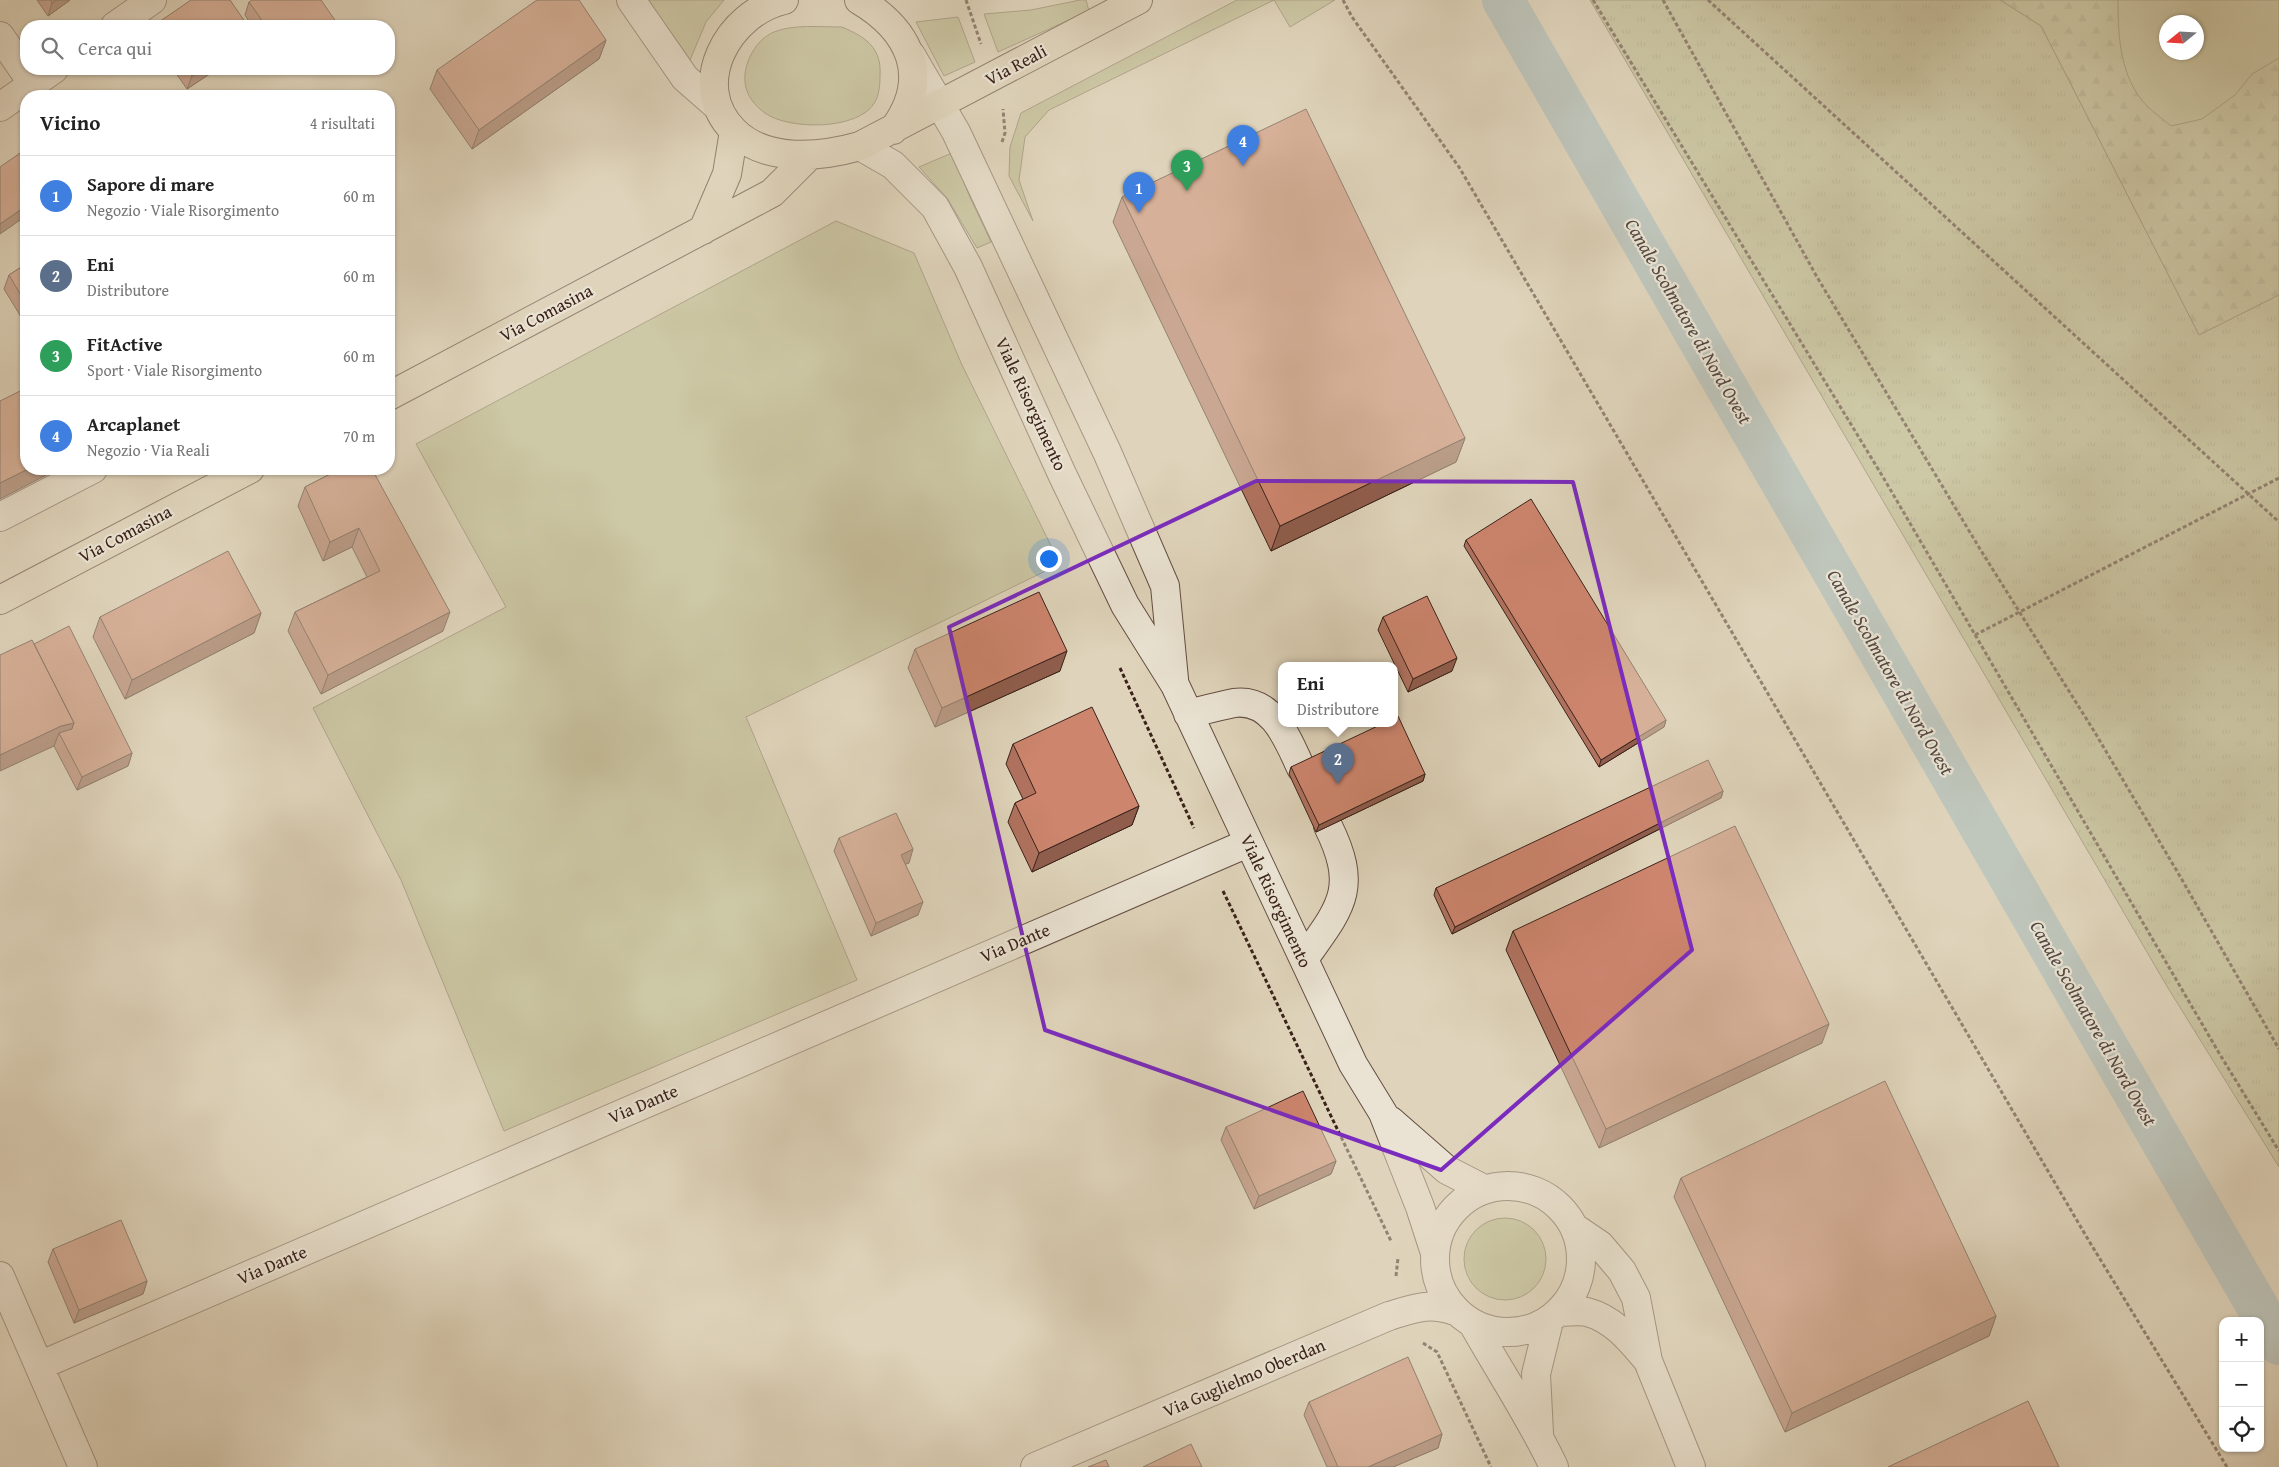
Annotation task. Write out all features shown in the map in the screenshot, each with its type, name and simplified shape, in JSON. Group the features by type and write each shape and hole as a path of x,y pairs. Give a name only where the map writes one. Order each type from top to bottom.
{"main road":[{"path":"703,230 727,174 734,132 716,106 713,84 724,44 737,26 755,12 784,0"},
{"path":"859,0 874,9 887,21 910,55 914,77 912,96 906,114 893,130"},
{"name":"Via Reali","path":"734,132 756,146 780,153 809,156 835,153 860,146 1138,0"},
{"path":"703,230 772,193 809,156"},
{"name":"Via Comasina","path":"395,393 703,230"},
{"name":"Via Comasina","path":"0,600 239,475"}],"street":[{"path":"124,20 152,0"},
{"path":"632,0 685,78 716,106"},
{"path":"0,36 20,54"},
{"name":"Viale Risorgimento","path":"910,55 956,132 1107,452 1165,586 1175,685"},
{"path":"24,90 44,76"},
{"path":"956,132 973,88"},
{"path":"0,107 20,93"},
{"name":"Viale Risorgimento","path":"860,146 892,165 934,207 968,267 1062,474 1125,605 1175,685 1353,1064 1383,1113"},
{"path":"0,517 81,475"},
{"path":"1188,714 1236,703 1254,705 1269,713 1278,724"},
{"path":"1280,727 1301,768"},
{"path":"1304,959 1333,919 1340,906 1344,886 1344,865 1328,826"},
{"name":"Via Dante","path":"39,1366 1248,843"},
{"path":"1383,1113 1447,1170 1484,1189"},
{"path":"1383,1113 1420,1207 1434,1250 1435,1272 1442,1293 1464,1318 1500,1372 1539,1434 1554,1467"},
{"path":"1434,1250 1440,1230 1451,1213 1465,1199 1484,1189 1505,1186 1526,1188 1547,1196 1562,1210 1575,1228 1600,1245 1622,1271 1636,1298 1648,1361 1690,1467"},
{"path":"1539,1434 1536,1374 1555,1316 1573,1293 1580,1272 1581,1250 1575,1228"},
{"path":"0,1276 84,1467"},
{"name":"Via Guglielmo Oberdan","path":"1035,1467 1389,1316 1423,1306 1439,1306 1464,1318"},
{"path":"1464,1318 1492,1332 1512,1333 1532,1329 1555,1316 1586,1312 1605,1319 1624,1333 1648,1361"}],"path":[{"path":"1344,0 1352,17 1459,167 2084,1232 2227,1467"},
{"path":"1593,0 1883,477 2219,1053 2279,1151"},
{"path":"1663,0 1743,148 1822,285 1901,419 2172,861 2279,1049"},
{"path":"1708,0 2279,522"},
{"path":"1975,635 2279,478"}],"highlighted area":[{"path":"1256,481 1573,482 1692,950 1441,1170 1045,1030 949,627"}],"green space":[{"path":"648,0 724,0 706,22 690,60"},
{"path":"1086,0 1089,11 998,52 984,14 1031,10"},
{"path":"1237,0 1274,0 1049,110 1025,137 1019,180 1033,221 1009,176 1010,147 1021,113"},
{"path":"1274,0 1335,0 1290,27"},
{"path":"1590,0 2000,0 2041,26 2199,335 2279,295 2279,1167 2168,988"},
{"path":"2000,0 2279,0 2279,295 2199,335"},
{"path":"2000,0 2118,0 2122,56 2131,83 2147,106 2171,126 2202,119 2235,95 2252,74 2279,58 2279,295 2199,335 2041,26"},
{"path":"958,17 975,62 944,76 916,22"},
{"path":"807,26 842,27 858,35 871,45 878,58 880,76 878,93 875,102 867,111 839,123 806,125 776,119 765,113 755,104 747,91 745,75 752,53 762,40 782,29"},
{"path":"952,153 991,242 977,248 947,198 919,167"},
{"path":"836,221 914,253 962,365 1060,564 746,717 857,980 504,1131 401,880 313,708 506,607 416,444"},
{"path":"1497,1218 1513,1218 1528,1225 1539,1236 1546,1251 1543,1275 1534,1288 1513,1300 1497,1300 1482,1293 1471,1282 1464,1267 1464,1251 1471,1236 1482,1225"}],"building":[{"path":"191,0 230,0 244,20 162,20"},
{"path":"252,0 321,0 335,20 262,20 249,2"},
{"path":"537,0 579,0 606,40 479,130 437,70"},
{"path":"1306,109 1465,438 1280,526 1122,197"},
{"path":"20,153 20,210 0,224 0,167"},
{"path":"20,268 20,294 9,275"},
{"path":"20,391 20,473 0,483 0,401"},
{"path":"328,475 375,475 450,612 328,675 295,612 380,571 359,528 330,542 305,487"},
{"path":"1531,499 1666,720 1601,760 1466,540"},
{"path":"228,551 261,613 132,680 100,617"},
{"path":"1039,592 1067,651 942,708 915,649"},
{"path":"1427,596 1457,658 1413,679 1383,617"},
{"path":"69,626 132,753 82,777 59,733 72,729 74,723 34,644"},
{"path":"32,640 74,723 61,726 0,755 0,655"},
{"path":"1092,707 1139,806 1039,853 1015,803 1036,793 1013,744"},
{"path":"1398,716 1425,774 1319,825 1291,767 1376,727 1398,727"},
{"path":"1708,760 1723,791 1455,927 1436,888"},
{"path":"896,813 913,849 901,855 923,902 876,923 839,838"},
{"path":"1735,826 1829,1024 1606,1129 1513,931"},
{"path":"1885,1081 1996,1316 1792,1413 1681,1178"},
{"path":"1303,1091 1336,1161 1259,1196 1226,1127"},
{"path":"121,1220 147,1281 79,1310 53,1249"},
{"path":"1408,1357 1442,1434 1368,1467 1338,1467 1309,1402"},
{"path":"2028,1401 2059,1467 1888,1467"},
{"path":"1191,1444 1202,1467 1143,1467"},
{"path":"1106,1460 1109,1467 1088,1467"}],"waterway":[{"name":"Canale Scolmatore di Nord Ovest","path":"1503,0 2279,1344"}],"place":[{"name":"Arcaplanet","path":"1243,166"},
{"name":"FitActive","path":"1187,191"},
{"name":"Sapore di mare","path":"1139,213"},
{"name":"Eni","path":"1338,784"}]}
